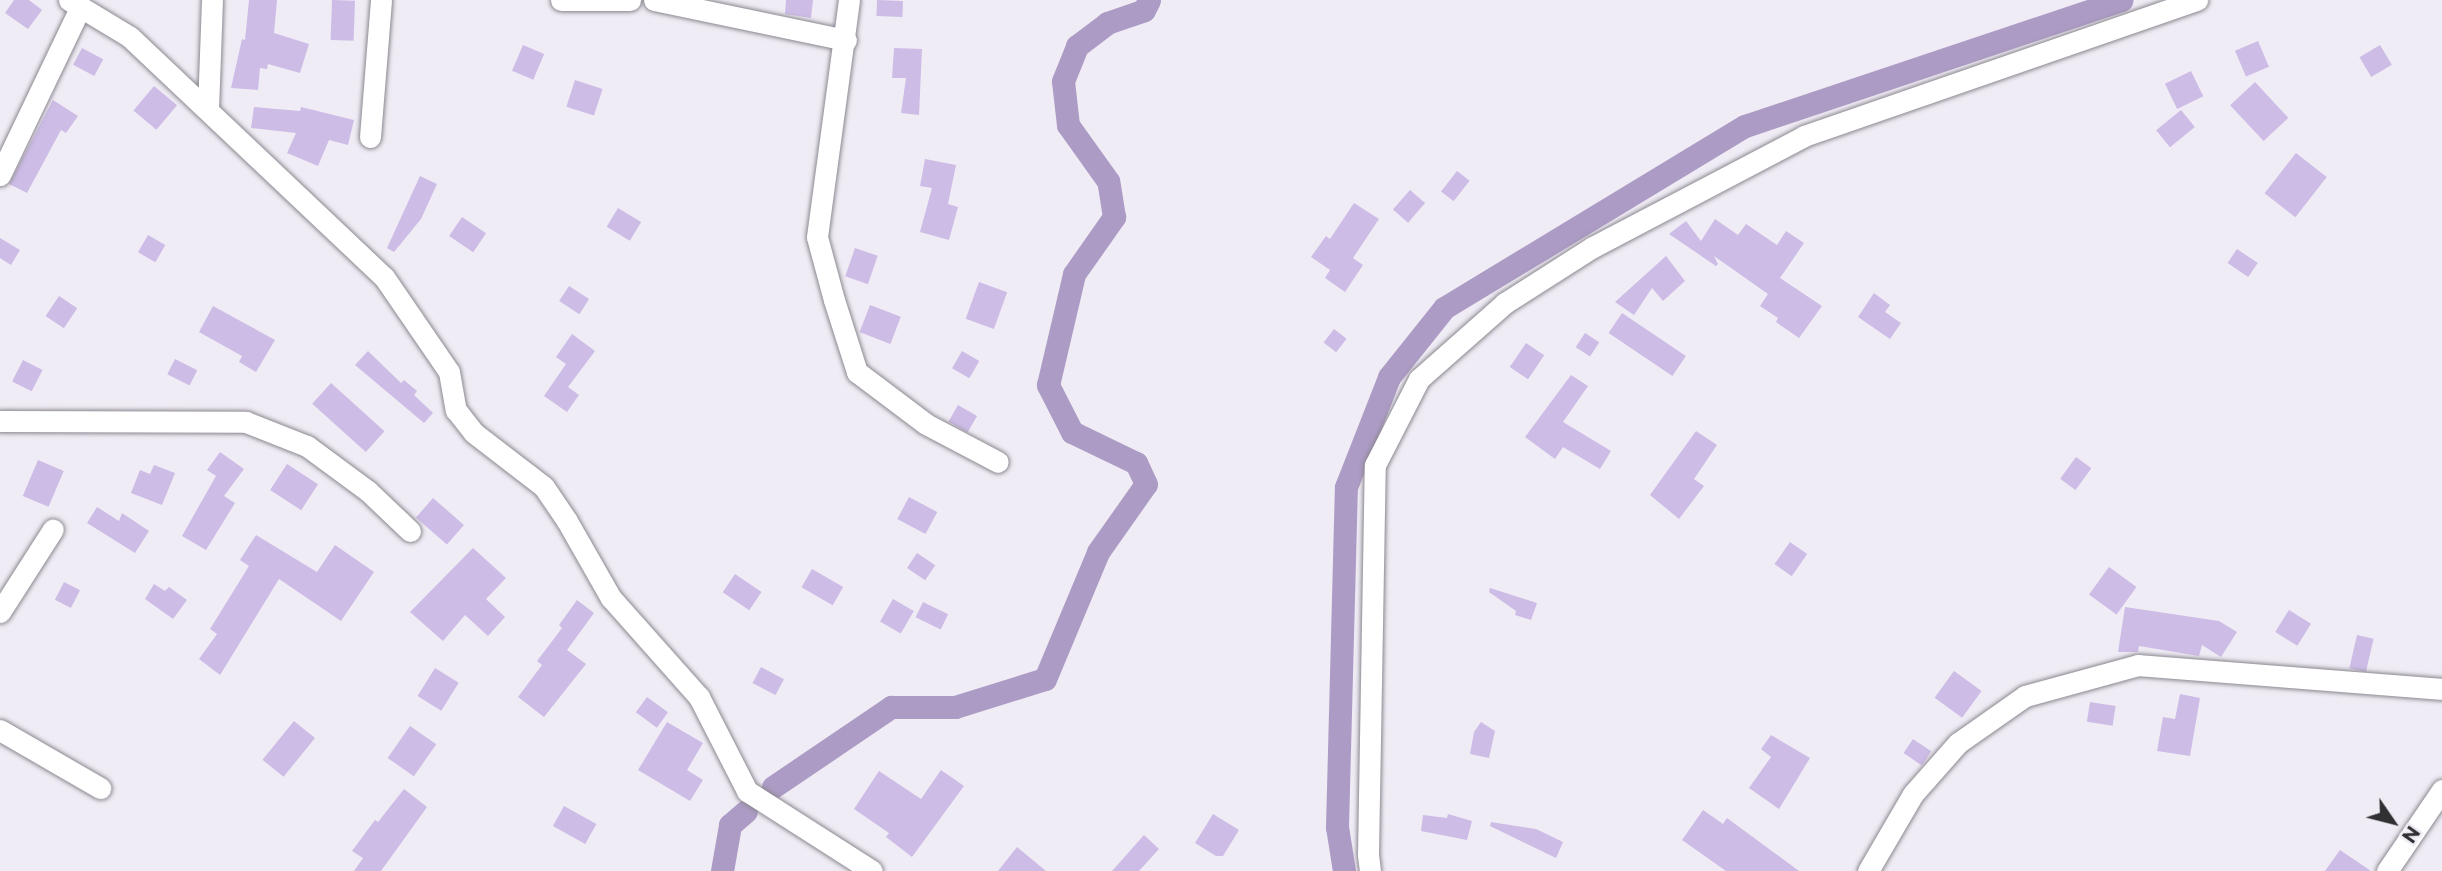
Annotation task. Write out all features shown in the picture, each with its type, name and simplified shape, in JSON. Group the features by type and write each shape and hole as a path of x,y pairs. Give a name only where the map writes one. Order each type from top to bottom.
{"street":[{"path":"208,109 212,0"},
{"path":"370,137 380,0"},
{"path":"561,0 630,0"},
{"path":"654,0 846,40"},
{"path":"849,0 846,40 817,237 857,372 926,424 998,462"},
{"path":"1370,871 1367,854 1375,465 1419,379 1505,303 1582,254 1804,136 2197,0"},
{"path":"0,175 75,4 130,37 383,277 449,372 456,410 474,433 544,487 567,521 611,598 699,697 747,791 872,871"},
{"path":"0,421 246,422 307,446 368,491 410,531"},
{"path":"0,612 53,528"},
{"path":"1868,871 1913,794 1958,743 2025,696 2138,665 2442,689"},
{"path":"0,730 100,788"},
{"path":"2388,871 2442,790"}],"building":[{"path":"14,0 29,0 42,10 28,29 5,13"},
{"path":"249,0 277,0 274,33 309,44 300,73 268,64 267,69 260,68 258,90 231,88 242,39 245,40"},
{"path":"332,0 355,1 354,41 331,40"},
{"path":"786,0 813,0 811,18 785,14"},
{"path":"877,0 903,1 902,17 876,16"},
{"path":"2258,41 2269,67 2246,77 2235,51"},
{"path":"523,45 544,54 533,80 512,71"},
{"path":"2380,45 2392,65 2371,77 2359,57"},
{"path":"82,48 103,59 94,76 73,65"},
{"path":"894,48 922,49 919,115 901,113 906,78 892,78"},
{"path":"2191,71 2203,96 2177,109 2165,84"},
{"path":"575,80 603,89 594,116 566,107"},
{"path":"2255,82 2288,118 2264,141 2230,105"},
{"path":"154,86 177,105 156,130 133,111"},
{"path":"53,100 78,116 66,133 61,130 27,193 9,184"},
{"path":"254,107 300,111 301,107 354,120 348,145 329,140 318,166 287,153 296,133 251,128"},
{"path":"2181,110 2195,127 2170,147 2156,130"},
{"path":"2296,153 2327,177 2295,217 2265,193"},
{"path":"925,159 956,165 948,204 958,207 949,240 920,232 932,188 920,186"},
{"path":"1457,171 1470,181 1454,201 1441,191"},
{"path":"420,176 437,184 421,219 394,252 387,248"},
{"path":"1410,190 1425,203 1408,223 1393,210"},
{"path":"1354,203 1379,219 1353,258 1363,265 1345,292 1325,278 1330,270 1311,257 1326,236 1330,239"},
{"path":"618,208 641,222 630,241 607,227"},
{"path":"462,217 486,233 473,252 449,236"},
{"path":"1715,219 1738,235 1746,224 1777,245 1786,231 1804,243 1780,278 1822,306 1799,338 1776,322 1778,318 1760,306 1768,294 1714,256 1718,264 1716,266 1669,234 1686,221 1701,241"},
{"path":"148,235 165,245 155,262 138,252"},
{"path":"0,238 20,250 11,265 0,258"},
{"path":"855,248 878,256 868,284 845,276"},
{"path":"2237,249 2258,263 2248,277 2227,263"},
{"path":"1666,256 1685,281 1663,301 1652,288 1634,315 1615,302"},
{"path":"979,282 1007,292 994,329 966,319"},
{"path":"569,286 589,299 579,314 559,301"},
{"path":"1874,293 1890,305 1885,312 1901,323 1890,339 1858,317"},
{"path":"59,296 77,308 64,328 46,316"},
{"path":"870,305 901,317 890,344 860,332"},
{"path":"213,306 275,340 256,372 239,362 242,356 199,332"},
{"path":"1622,313 1686,356 1672,376 1609,333"},
{"path":"1334,329 1347,339 1336,352 1324,342"},
{"path":"1585,333 1599,342 1590,357 1576,347"},
{"path":"572,334 595,351 568,387 579,395 567,412 544,396 566,364 556,357"},
{"path":"1526,343 1544,355 1528,379 1510,367"},
{"path":"368,351 401,383 404,380 417,391 414,395 433,413 424,423 355,365"},
{"path":"962,351 979,361 969,378 952,368"},
{"path":"175,359 197,370 190,385 167,374"},
{"path":"23,360 43,370 32,391 12,381"},
{"path":"1571,375 1588,386 1563,422 1611,451 1600,469 1563,447 1555,459 1525,437"},
{"path":"331,383 385,431 366,452 312,404"},
{"path":"958,405 977,416 968,432 948,421"},
{"path":"1696,431 1717,445 1694,479 1704,486 1679,519 1650,495"},
{"path":"220,452 244,469 224,496 235,503 206,550 182,536 216,476 207,470"},
{"path":"2076,457 2091,468 2076,490 2060,479"},
{"path":"38,460 64,471 49,507 23,496"},
{"path":"287,464 318,484 301,510 270,490"},
{"path":"154,465 175,473 162,505 131,493 140,470 150,474"},
{"path":"909,497 937,512 926,534 897,519"},
{"path":"433,498 464,525 447,545 416,518"},
{"path":"97,507 119,521 122,513 149,531 135,553 87,523"},
{"path":"256,535 317,572 335,545 374,572 341,621 279,579 220,675 199,659 217,634 210,629 249,566 240,560"},
{"path":"1790,542 1807,554 1792,576 1775,564"},
{"path":"473,548 506,578 486,599 505,617 488,636 465,615 443,641 410,612"},
{"path":"917,553 935,565 925,580 907,568"},
{"path":"2109,567 2137,587 2117,614 2089,595"},
{"path":"812,569 843,587 833,605 802,587"},
{"path":"735,574 762,592 749,610 723,592"},
{"path":"64,582 80,590 71,608 55,600"},
{"path":"154,584 165,591 169,587 187,600 173,619 145,599"},
{"path":"1490,588 1537,603 1531,620 1515,615 1516,611 1489,592"},
{"path":"893,599 914,611 901,634 880,622"},
{"path":"577,600 594,613 567,650 586,664 544,717 518,697 542,665 537,661 562,628 559,625"},
{"path":"923,602 948,614 941,630 916,617"},
{"path":"2125,607 2219,621 2237,632 2221,657 2202,645 2199,656 2139,646 2138,652 2118,652"},
{"path":"2289,610 2311,624 2297,646 2275,632"},
{"path":"2357,635 2374,639 2366,672 2349,668"},
{"path":"761,667 784,679 776,695 753,683"},
{"path":"435,668 459,683 441,711 418,696"},
{"path":"1954,671 1982,691 1962,718 1935,698"},
{"path":"2180,694 2200,698 2190,756 2157,751 2163,717 2175,719"},
{"path":"647,697 668,712 657,728 636,712"},
{"path":"2090,702 2116,706 2113,726 2087,722"},
{"path":"294,721 315,738 284,777 263,760"},
{"path":"667,722 703,743 687,770 703,780 690,801 638,770"},
{"path":"1481,722 1495,731 1489,758 1470,754 1474,732"},
{"path":"410,726 436,744 414,776 388,758"},
{"path":"1771,735 1810,758 1779,809 1749,788 1771,757 1761,749"},
{"path":"1913,739 1931,751 1922,765 1903,753"},
{"path":"941,770 964,786 912,857 886,837 889,833 854,809 879,771 921,799"},
{"path":"404,789 427,807 381,871 354,871 363,858 352,851 375,820 378,822"},
{"path":"564,806 596,824 585,844 553,826"},
{"path":"1703,810 1723,824 1727,818 1799,871 1726,871 1682,840"},
{"path":"1213,814 1239,830 1223,856 1216,856 1195,843"},
{"path":"1448,814 1472,821 1467,840 1421,831 1423,815 1447,818"},
{"path":"1491,822 1536,829 1563,842 1556,858 1490,826"},
{"path":"1144,835 1159,849 1139,871 1112,871"},
{"path":"1017,847 1046,871 998,871"},
{"path":"2340,850 2371,871 2325,871"}],"waterway":[{"path":"773,787 891,707 955,707 1045,679 1098,552 1146,484 1136,463 1072,432 1048,385 1074,274 1114,217 1108,181 1068,125 1063,81 1077,46 1107,23 1144,10 1149,0"},
{"path":"1344,871 1337,827 1346,487 1389,377 1444,308 1745,126 2122,0"},
{"path":"722,871 730,825 746,811"}]}
